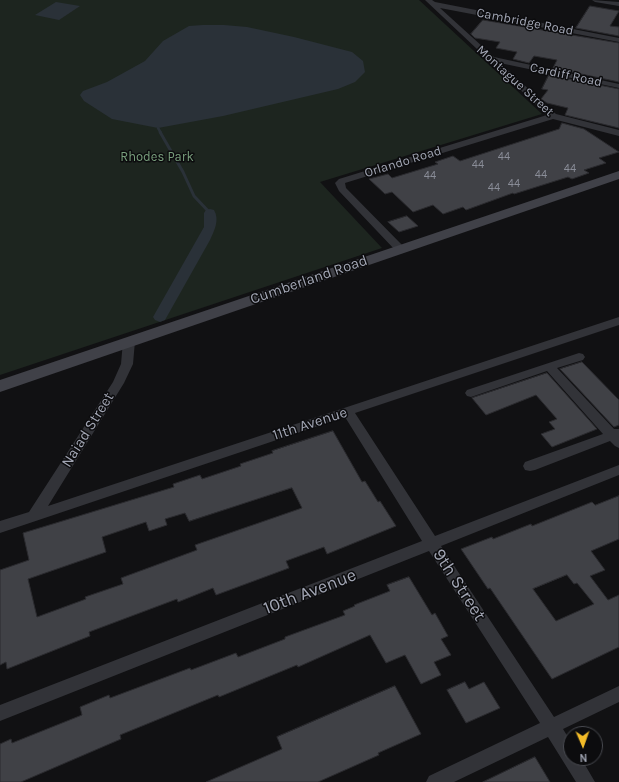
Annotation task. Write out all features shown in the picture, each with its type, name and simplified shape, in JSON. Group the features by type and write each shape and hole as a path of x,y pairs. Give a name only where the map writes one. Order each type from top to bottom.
{"street":[{"path":"595,0 619,4"},
{"name":"Cambridge Road","path":"430,2 619,40"},
{"name":"Montague Street","path":"430,2 553,116 619,132"},
{"name":"Cardiff Road","path":"490,59 619,86"},
{"name":"Orlando Road","path":"400,249 342,189 340,183 342,181 553,116"},
{"name":"Cumberland Road","path":"0,386 619,175"},
{"name":"11th Avenue","path":"0,526 619,321"},
{"name":"Naiad Street","path":"35,514 118,383 127,364 130,341"},
{"path":"471,393 579,357"},
{"path":"530,466 617,437 549,366"},
{"name":"9th Street","path":"348,412 563,745"},
{"name":"10th Avenue","path":"0,713 619,470"},
{"path":"435,782 619,694"},
{"name":"9th Street","path":"576,766 586,782"}],"green space":[{"name":"Rhodes Park","path":"0,0 419,0 542,114 320,182 382,248 0,375"}],"shaded area":[{"path":"56,2 80,6 59,20 35,15"},
{"path":"203,25 247,27 352,52 363,61 365,72 355,82 338,89 223,116 158,128 112,119 84,101 80,95 83,91 107,82 145,61 163,41 189,26"}],"building":[{"path":"590,6 619,11 610,26 619,27 619,36 576,28"},
{"path":"483,20 619,43 619,82 553,68 557,60 534,56 529,63 513,59 517,52 496,48 500,42 475,38 471,34"},
{"path":"549,75 619,89 619,128 565,115 568,108 547,103 541,99 548,90 542,89"},
{"path":"562,123 584,129 619,152 599,158 606,163 584,170 589,173 572,179 568,177 514,194 513,193 466,210 463,207 443,214 433,205 413,212 392,192 385,194 369,179 388,174 392,178 438,164 435,162 453,156 460,161 559,129"},
{"path":"407,216 418,226 399,232 388,222"},
{"path":"582,362 619,400 619,425 614,427 560,369"},
{"path":"547,373 597,429 552,447 541,434 555,429 549,422 557,419 536,395 486,415 472,398"},
{"path":"333,431 362,482 365,481 378,502 380,501 396,526 327,554 324,547 286,561 289,568 216,595 213,588 178,602 177,599 89,632 90,636 7,669 6,662 0,665 0,570 29,560 23,533 174,487 173,484 200,475 202,479 241,466 240,464 273,453 272,451","holes":["292,488 302,508 195,545 197,550 121,578 123,584 85,597 86,599 37,617 28,579 106,552 102,537 146,522 149,531 167,525 165,519 185,513 189,521"]},
{"path":"619,496 619,539 591,551 605,570 590,576 608,600 619,595 619,647 552,679 490,588 488,589 461,549 492,537 493,539 531,524 532,526 592,502 595,505","holes":["567,575 574,584 577,583 594,604 556,621 533,589"]},
{"path":"409,577 432,615 435,613 448,636 441,639 451,655 434,662 441,675 421,684 405,655 386,663 370,635 298,667 297,665 219,697 218,695 120,735 121,739 21,782 0,782 0,744 11,739 12,743 82,715 80,707 109,695 110,698 190,668 191,670 236,653 238,657 285,639 285,637 345,615 343,611 355,606 354,605 390,591 387,585"},
{"path":"465,682 469,689 484,682 500,708 466,723 447,690"},
{"path":"395,686 421,734 378,753 379,755 318,782 206,782 282,749 277,737"},
{"path":"535,757 550,782 483,782"}],"waterway":[{"path":"158,128 161,133"},
{"path":"160,132 183,172 194,196 210,213"},
{"path":"160,317 204,240 210,227 210,213"}]}
